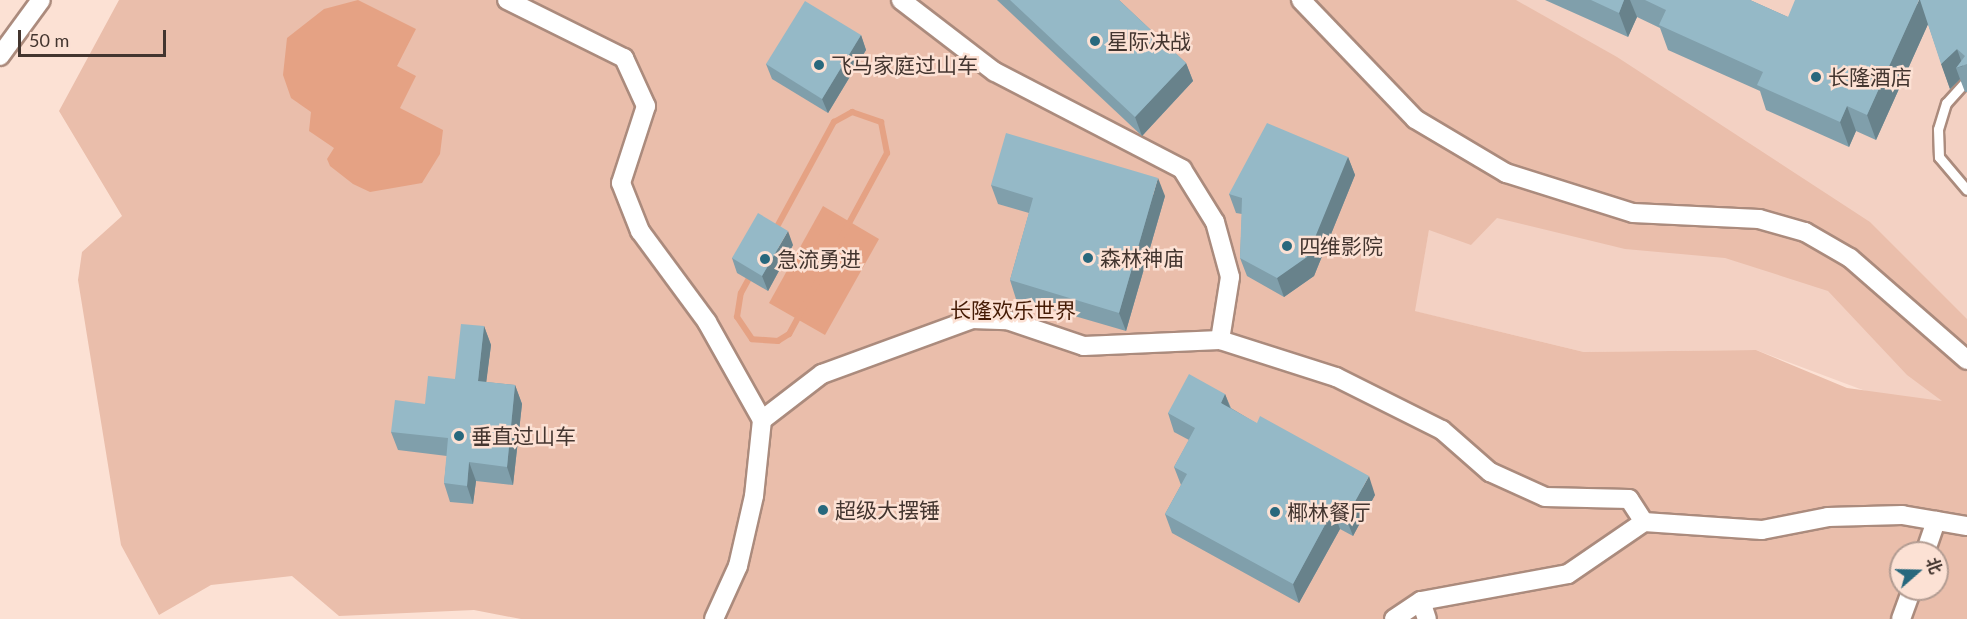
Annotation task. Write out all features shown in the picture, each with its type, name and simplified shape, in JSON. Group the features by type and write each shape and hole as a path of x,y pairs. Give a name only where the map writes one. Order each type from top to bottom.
{"street":[{"path":"0,56 41,0"},
{"path":"507,0 624,58 646,106 621,183 640,231 706,322 762,420 754,496 738,566 714,619"},
{"path":"901,0 995,72 1182,170 1215,222 1230,277 1220,340"},
{"path":"1300,0 1415,119 1506,173 1633,213 1759,219 1805,232 1850,258 1967,360"},
{"path":"762,420 822,374 972,319 1007,320 1084,346 1220,340 1336,377 1442,430 1490,472 1545,496 1629,499 1644,522"},
{"path":"1394,619 1421,601 1568,574 1644,522 1762,530 1827,517 1902,515 1967,526"},
{"path":"1929,541 1936,521"},
{"path":"1421,601 1426,619"},
{"path":"1901,619 1908,601"}],"lane":[{"path":"1967,80 1946,103 1938,129 1939,157 1967,190"}],"shaded area":[{"path":"358,0 416,29 397,66 416,76 400,108 443,130 440,154 422,183 370,192 353,184 330,166 327,159 334,148 309,131 311,112 291,98 283,75 287,38 324,9"},
{"path":"1178,0 1967,0 1967,429 1756,350 1584,352 1414,311 1438,181"},
{"path":"823,206 879,239 825,335 769,303"}],"green space":[{"name":"长隆欢乐世界","path":"119,0 1516,0 1617,57 1870,222 1967,319 1967,619 521,619 474,610 339,616 292,576 211,585 159,615 121,545 78,280 82,252 122,216 59,111","holes":["1497,218 1625,249 1725,258 1828,291 1907,375 1942,401 1847,388 1756,350 1584,352 1415,311 1429,230 1471,245"]}],"building":[{"name":"星际决战","path":"1010,0 1119,0 1186,63 1135,117"},
{"path":"1591,0 1624,0 1619,13"},
{"path":"1645,0 1750,0 1788,17 1795,0 1919,0 1867,115 1847,106 1840,122 1757,85 1763,72 1659,25 1666,10"},
{"path":"1920,0 1967,0 1967,64 1956,68 1965,56 1957,49 1941,64"},
{"name":"飞马家庭过山车","path":"805,1 861,35 822,99 766,64"},
{"name":"四维影院","path":"1267,123 1348,157 1307,257 1277,278 1240,258 1242,198 1229,194"},
{"name":"森林神庙","path":"1006,133 1158,178 1119,313 1010,280 1033,198 991,185"},
{"path":"758,213 788,231 762,276 732,258"},
{"name":"垂直过山车","path":"461,324 484,326 478,381 515,385 507,467 469,462 467,486 444,483 448,438 391,432 395,400 425,404 428,376 455,379"},
{"name":"椰林餐厅","path":"1189,374 1225,394 1221,403 1257,423 1260,416 1369,476 1346,518 1333,510 1293,584 1165,514 1187,474 1174,467 1195,428 1168,413"}],"waterway":[{"path":"852,112 881,122 887,153 789,334 778,341 752,339 737,317 741,293 834,122 852,112"}],"place":[{"name":"星际决战","path":"1095,41"},
{"name":"飞马家庭过山车","path":"819,65"},
{"name":"长隆酒店","path":"1816,77"},
{"name":"四维影院","path":"1287,246"},
{"name":"森林神庙","path":"1088,258"},
{"name":"急流勇进","path":"765,259"},
{"name":"垂直过山车","path":"459,436"},
{"name":"超级大摆锤","path":"823,510"},
{"name":"椰林餐厅","path":"1275,512"}]}
